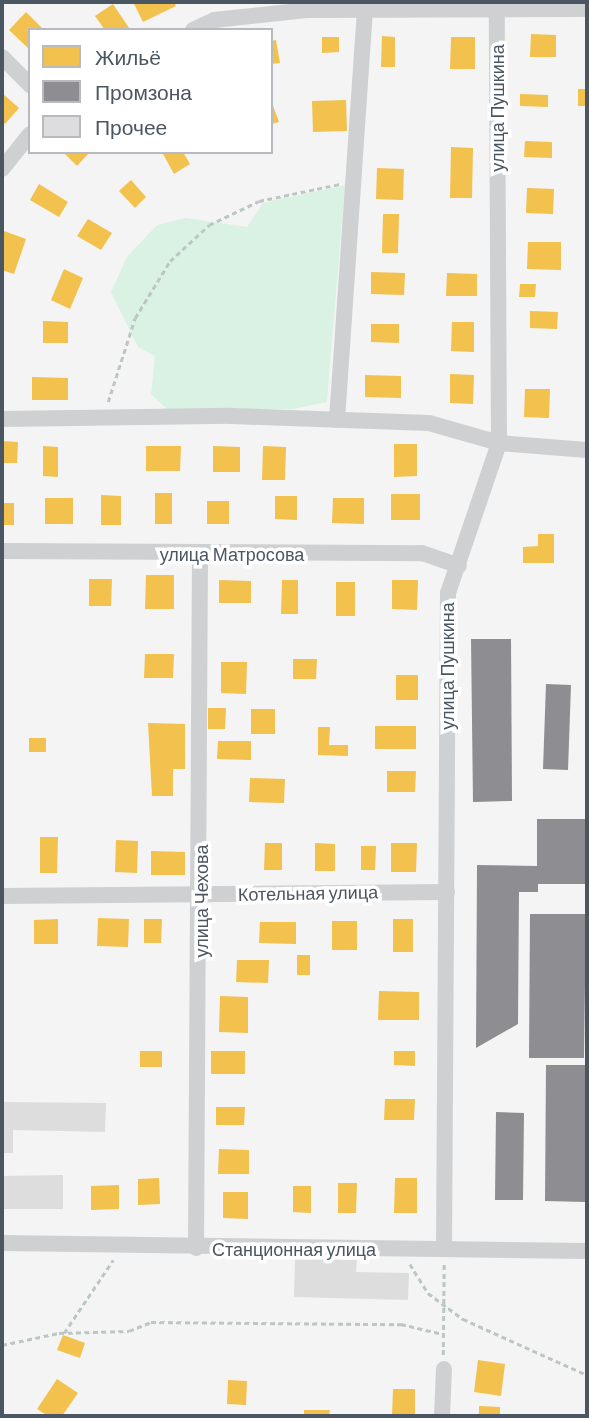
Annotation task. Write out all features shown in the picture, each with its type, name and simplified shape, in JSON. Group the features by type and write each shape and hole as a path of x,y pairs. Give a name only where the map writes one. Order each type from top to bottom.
{"street":[{"path":"197,28 214,20 307,6 587,9"},
{"path":"337,420 365,8"},
{"name":"улица Пушкина","path":"444,1249 448,593 499,443 497,8"},
{"path":"2,57 28,83"},
{"path":"2,169 28,136"},
{"path":"2,419 337,420 429,423 499,443 587,450"},
{"name":"улица Матросова","path":"2,551 200,555 422,553 459,565"},
{"name":"улица Чехова","path":"197,1248 202,895 200,555"},
{"name":"Котельная улица","path":"2,896 447,892"},
{"name":"Станционная улица","path":"2,1243 197,1248 587,1251"},
{"path":"442,1416 444,1369"}],"path":[{"path":"105,418 135,318 170,261 209,225 259,201 353,182"},
{"path":"64,1333 100,1273 126,1247"},
{"path":"400,1249 443,1303 587,1375"},
{"path":"444,1249 444,1369"},
{"path":"2,1345 64,1333 129,1331 151,1322 401,1324 443,1334"}],"green space":[{"path":"345,185 327,402 293,409 168,410 151,394 155,356 138,347 111,292 127,257 157,225 186,218 247,227 263,203"}],"building: Жильё":[{"path":"133,2 174,2 176,6 143,22"},
{"path":"113,4 129,28 104,28 95,16"},
{"path":"26,12 42,28 28,28 28,48 9,30"},
{"path":"531,34 556,35 556,57 530,57"},
{"path":"382,36 395,37 395,67 381,67"},
{"path":"322,37 339,37 339,52 322,53"},
{"path":"451,37 475,37 475,69 450,69"},
{"path":"276,40 280,63 273,64 273,41"},
{"path":"578,89 587,89 587,106 578,106"},
{"path":"2,93 19,108 5,124 2,121"},
{"path":"520,94 548,95 548,107 520,106"},
{"path":"346,100 347,131 313,132 312,101"},
{"path":"273,106 279,122 273,124"},
{"path":"525,141 552,142 552,158 524,157"},
{"path":"451,147 473,148 472,198 450,198"},
{"path":"65,154 88,154 77,166"},
{"path":"163,154 184,154 190,164 174,174"},
{"path":"377,168 404,169 403,200 376,199"},
{"path":"131,180 146,197 135,208 119,191"},
{"path":"39,184 68,202 59,217 30,200"},
{"path":"527,188 554,189 553,214 526,213"},
{"path":"383,214 399,214 398,253 382,253"},
{"path":"88,219 112,233 101,250 77,236"},
{"path":"4,231 26,239 14,274 2,270"},
{"path":"528,242 561,242 561,270 527,269"},
{"path":"64,269 83,278 70,309 51,300"},
{"path":"371,272 405,273 404,295 371,294"},
{"path":"447,273 477,274 477,296 446,296"},
{"path":"520,284 536,284 535,297 519,297"},
{"path":"530,311 558,312 557,329 530,328"},
{"path":"43,321 68,322 68,343 43,343"},
{"path":"452,322 474,322 474,352 451,351"},
{"path":"371,324 399,324 399,343 371,342"},
{"path":"450,374 474,375 473,404 450,403"},
{"path":"365,375 401,376 401,398 365,397"},
{"path":"32,377 68,378 68,400 32,400"},
{"path":"525,389 550,389 549,418 524,417"},
{"path":"2,441 18,442 17,463 2,463"},
{"path":"394,444 417,444 417,476 394,477"},
{"path":"43,446 58,447 58,477 43,476"},
{"path":"146,446 181,446 180,471 146,471"},
{"path":"213,446 240,447 240,472 213,472"},
{"path":"263,446 286,447 285,480 262,480"},
{"path":"155,493 172,493 172,524 155,524"},
{"path":"391,494 420,494 420,520 391,520"},
{"path":"101,495 121,496 121,525 101,525"},
{"path":"275,496 297,496 297,520 275,519"},
{"path":"45,498 73,498 73,524 45,524"},
{"path":"333,498 364,498 364,524 332,523"},
{"path":"207,501 229,501 229,524 207,524"},
{"path":"2,503 14,503 14,525 2,525"},
{"path":"538,534 554,534 554,563 523,563 523,547 538,546"},
{"path":"146,575 174,575 174,609 145,609"},
{"path":"89,579 112,579 111,606 89,606"},
{"path":"219,580 251,581 251,603 219,603"},
{"path":"282,580 298,580 298,614 281,614"},
{"path":"392,580 418,580 417,610 392,609"},
{"path":"336,582 355,582 355,616 336,616"},
{"path":"145,654 174,654 173,678 144,678"},
{"path":"293,659 317,659 316,679 293,679"},
{"path":"221,662 247,662 246,694 221,693"},
{"path":"396,675 418,675 418,700 396,700"},
{"path":"208,708 226,708 225,729 208,729"},
{"path":"251,709 275,709 275,734 251,734"},
{"path":"148,723 185,724 185,769 173,769 173,796 152,796"},
{"path":"375,726 416,726 416,749 375,749"},
{"path":"318,727 330,727 329,745 348,745 348,756 318,755"},
{"path":"29,738 46,738 46,752 29,752"},
{"path":"218,741 251,741 251,760 217,759"},
{"path":"387,771 416,771 415,792 387,792"},
{"path":"250,778 285,779 284,803 249,802"},
{"path":"40,837 58,837 57,873 40,873"},
{"path":"116,840 138,841 137,873 115,872"},
{"path":"265,843 282,843 282,870 264,870"},
{"path":"315,843 335,844 335,871 315,871"},
{"path":"391,843 417,843 416,872 391,872"},
{"path":"361,846 376,846 375,870 361,870"},
{"path":"151,851 185,852 185,875 151,875"},
{"path":"98,918 129,919 128,947 97,946"},
{"path":"58,919 58,944 34,944 34,920"},
{"path":"144,919 162,919 161,943 144,943"},
{"path":"393,919 413,919 413,952 393,952"},
{"path":"332,921 357,921 357,950 332,950"},
{"path":"260,922 296,922 296,944 259,943"},
{"path":"297,955 310,955 310,975 297,975"},
{"path":"237,960 269,960 268,983 236,982"},
{"path":"379,991 419,992 419,1020 378,1020"},
{"path":"220,996 248,997 248,1033 219,1032"},
{"path":"140,1051 162,1051 162,1067 140,1067"},
{"path":"211,1051 245,1051 245,1074 211,1074"},
{"path":"394,1051 415,1051 415,1066 394,1065"},
{"path":"385,1099 415,1099 414,1120 384,1120"},
{"path":"216,1107 245,1107 244,1125 216,1125"},
{"path":"219,1149 249,1150 249,1174 218,1174"},
{"path":"159,1178 160,1204 138,1205 138,1179"},
{"path":"395,1178 417,1178 417,1213 394,1213"},
{"path":"338,1183 357,1183 356,1213 338,1213"},
{"path":"119,1185 119,1209 91,1210 91,1186"},
{"path":"293,1186 311,1186 311,1213 293,1212"},
{"path":"223,1192 248,1192 248,1219 223,1218"},
{"path":"63,1335 85,1343 80,1358 57,1350"},
{"path":"478,1360 505,1364 501,1396 474,1392"},
{"path":"57,1379 78,1393 62,1416 48,1416 37,1409"},
{"path":"228,1380 247,1381 246,1405 227,1404"},
{"path":"393,1389 415,1389 415,1415 392,1415"},
{"path":"479,1406 500,1407 500,1416 479,1416"},
{"path":"304,1410 330,1410 329,1416 304,1416"}],"building: Промзона":[{"path":"471,639 511,639 512,801 473,802"},
{"path":"546,684 571,685 568,770 543,769"},
{"path":"537,819 587,819 587,884 538,884 538,892 519,892 518,1024 476,1048 477,865 537,866"},
{"path":"530,914 586,914 584,1058 529,1058"},
{"path":"546,1065 587,1065 585,1202 545,1201"},
{"path":"496,1112 524,1113 523,1200 495,1200"}],"building: Прочее":[{"path":"2,1102 106,1103 105,1132 13,1130 13,1153 2,1153"},
{"path":"63,1175 63,1209 2,1209 2,1176"},
{"path":"295,1258 357,1260 356,1272 409,1273 408,1300 294,1297"}]}
